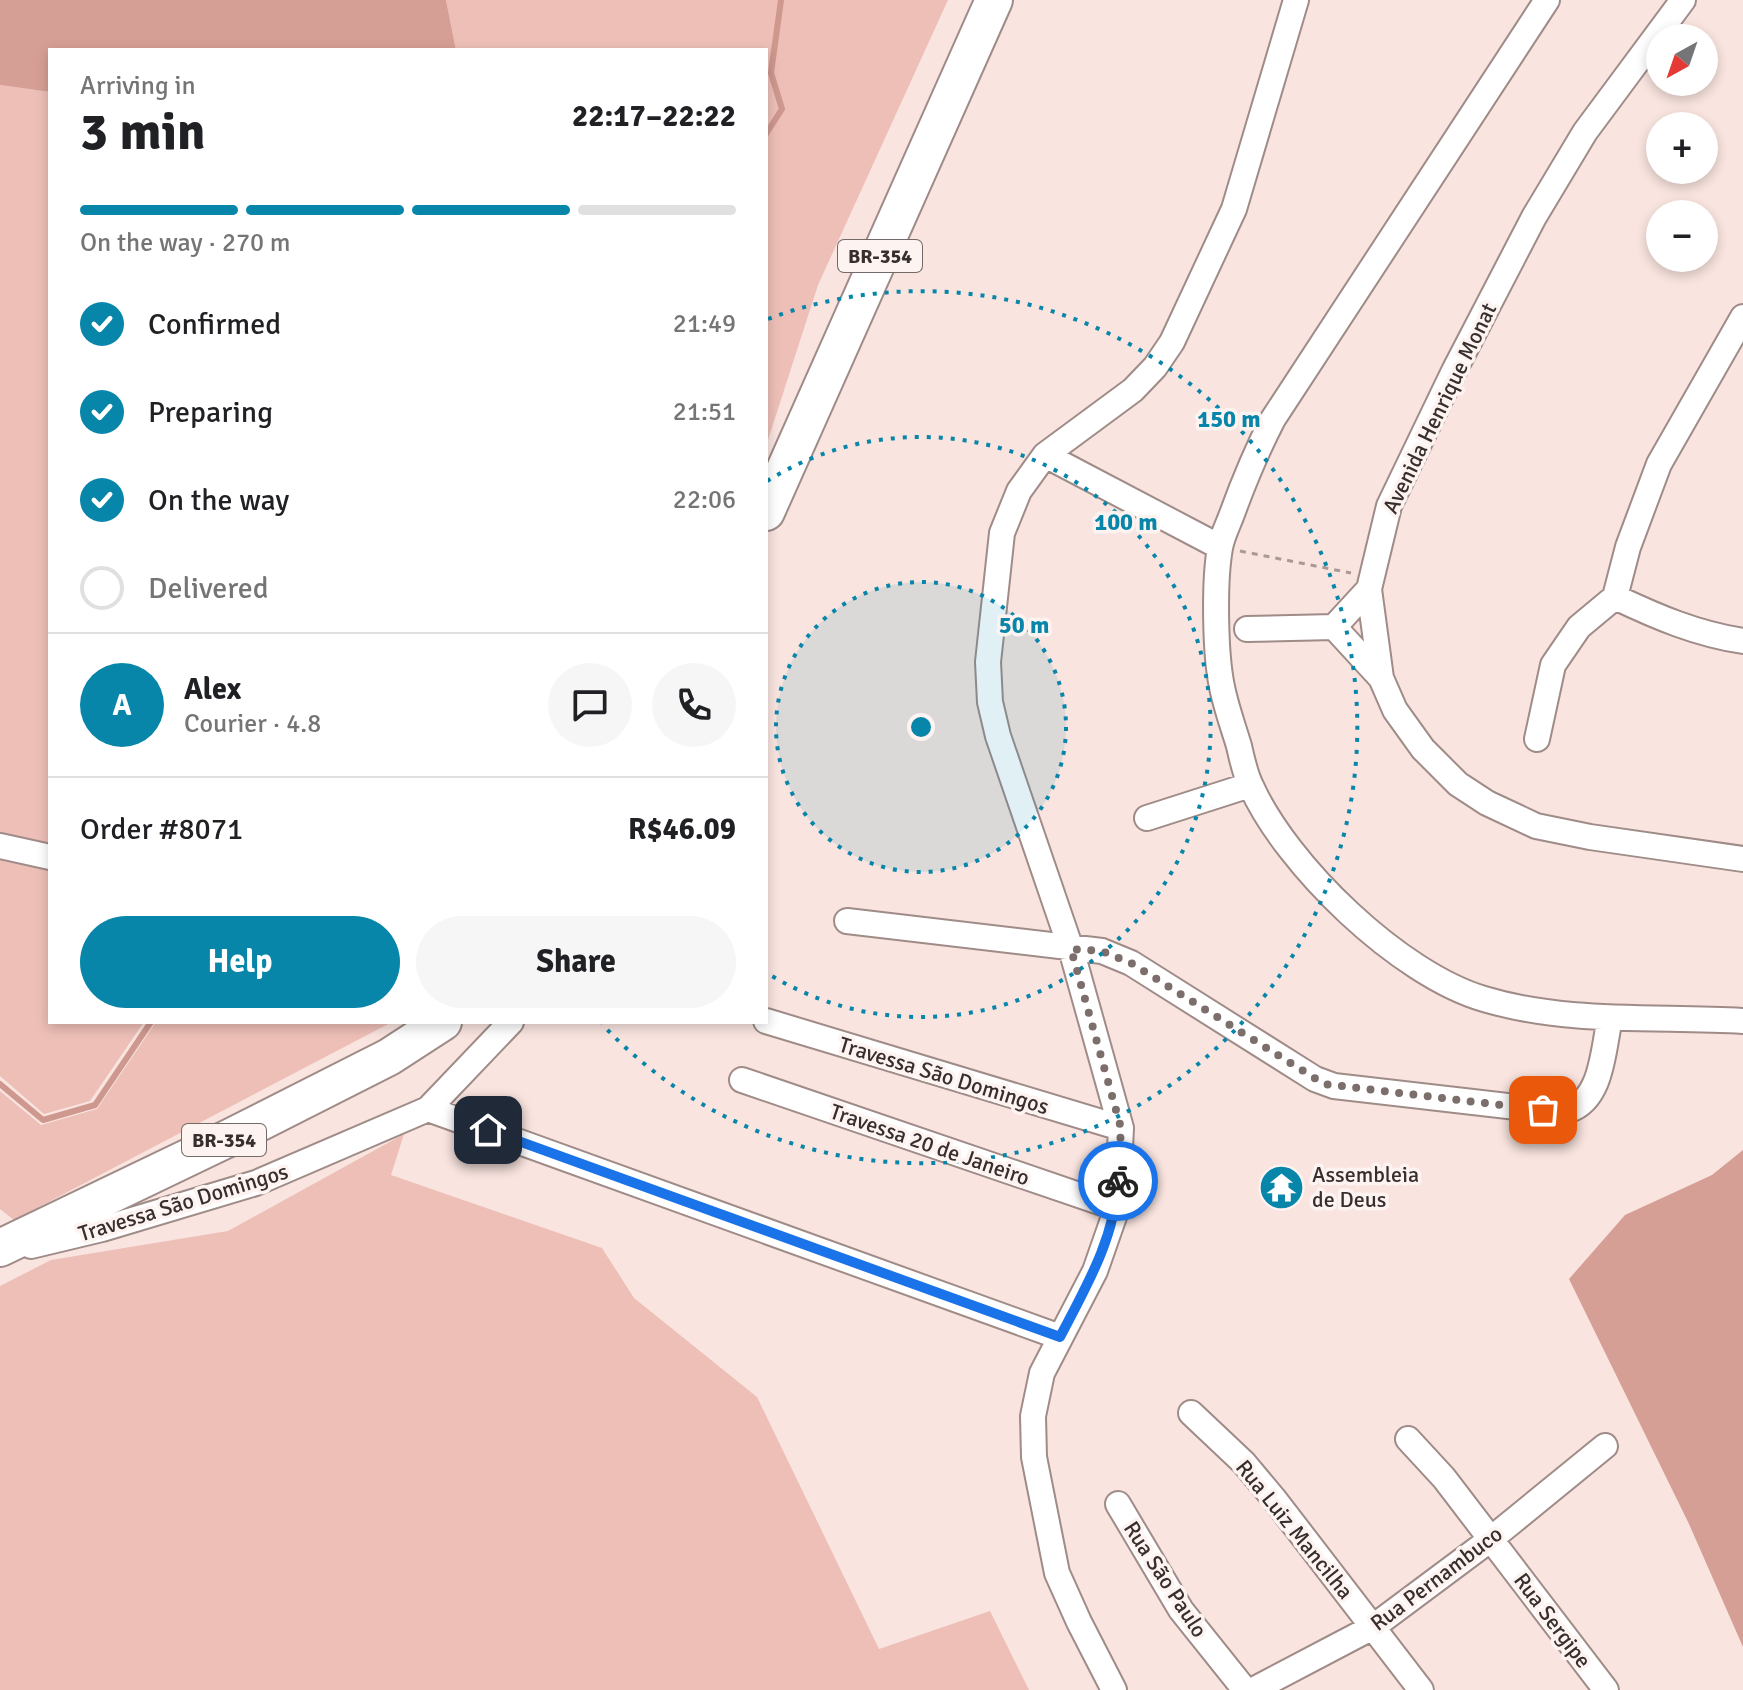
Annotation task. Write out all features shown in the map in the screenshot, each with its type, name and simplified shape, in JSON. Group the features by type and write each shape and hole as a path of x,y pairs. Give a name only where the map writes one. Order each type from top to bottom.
{"highway":[{"name":"BR-354","path":"768,508 994,0"},
{"name":"BR-354","path":"0,1251 389,1057 440,1024"}],"street":[{"path":"1114,1690 1057,1573 1036,1472 1033,1416 1042,1373 1095,1271 1117,1208 1121,1128 1071,949 998,736 988,675 992,612 1002,533 1019,491 1045,455 1133,390 1155,367 1172,342 1234,209 1296,0"},
{"path":"1547,0 1273,419 1250,466 1220,547 1217,619 1222,686 1250,785 1272,825 1323,886 1372,934 1411,962 1445,983 1484,999 1557,1013 1610,1019 1743,1021"},
{"name":"Avenida Henrique Monat","path":"1683,0 1585,132 1534,217 1454,371 1389,506 1369,583 1381,678 1395,710 1423,749 1458,784 1487,803 1536,826 1743,859"},
{"path":"1537,739 1553,665 1579,627 1615,597 1632,535 1659,464 1743,317"},
{"path":"1045,455 1220,547"},
{"path":"1334,627 1369,583"},
{"path":"1615,597 1661,619 1743,641"},
{"path":"1247,629 1334,627 1381,678"},
{"path":"1147,818 1250,785"},
{"path":"0,846 48,857"},
{"path":"847,921 1102,951 1131,963 1315,1079 1334,1086 1528,1109 1568,1110 1585,1101 1596,1084 1610,1019"},
{"name":"Travessa São Domingos","path":"768,1022 1121,1128"},
{"name":"Travessa São Domingos","path":"0,1251 102,1229 256,1183 428,1109 509,1024"},
{"name":"Travessa 20 de Janeiro","path":"742,1080 1117,1208"},
{"path":"428,1109 1060,1337"},
{"name":"Rua Luiz Mancilha","path":"1191,1413 1244,1463 1421,1690"},
{"name":"Rua Sergipe","path":"1408,1439 1444,1478 1606,1690"},
{"name":"Rua Pernambuco","path":"1253,1690 1373,1627 1491,1539 1605,1446"},
{"name":"Rua São Paulo","path":"1118,1504 1181,1610 1245,1690"}],"path":[{"path":"1220,547 1369,583"}],"shaded area":[{"path":"0,0 446,0 456,48 48,48 48,92 0,85"},
{"path":"446,0 948,0 818,285 768,440 768,48 456,48"},
{"path":"0,85 48,92 48,1024 143,1024 90,1101 44,1114 0,1076"},
{"path":"155,1024 388,1024 14,1220 0,1209 0,1091 41,1125 97,1109"},
{"path":"404,1134 391,1175 602,1248 634,1298 757,1397 879,1649 990,1611 1029,1690 0,1690 0,1286 51,1260 228,1231"},
{"path":"1743,1150 1743,1647 1689,1524 1569,1279 1625,1215 1712,1175"}],"waterway":[{"path":"768,131 782,109 771,73 781,0"},
{"path":"0,1084 43,1120 95,1105 150,1024"}],"way so far":[{"path":"1118,1181 1121,1128 1071,949 1102,951 1131,963 1324,1084 1543,1110"}],"place":[{"name":"Assembleia de Deus","path":"1281,1187"}],"route":[{"path":"488,1130 1060,1337 1095,1271 1117,1208 1118,1181"}]}
